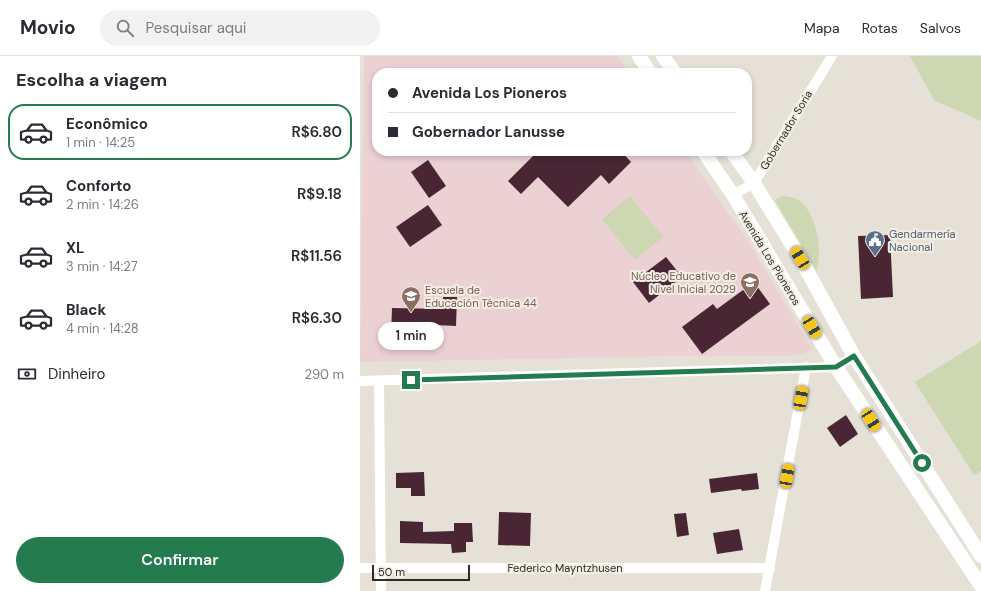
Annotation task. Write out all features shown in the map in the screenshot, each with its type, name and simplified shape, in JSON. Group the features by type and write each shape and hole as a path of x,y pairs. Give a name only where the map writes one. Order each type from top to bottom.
{"main road":[{"path":"639,56 647,68"},
{"path":"663,56 671,68"},
{"name":"Avenida Los Pioneros","path":"706,156 732,195 836,367 979,578"},
{"path":"735,156 754,183 800,258 854,356 981,556"}],"street":[{"name":"Gobernador Soria","path":"732,195 754,183 832,56"},
{"path":"360,380 379,381 836,367 854,356"},
{"path":"765,591 806,367"},
{"path":"379,381 381,591"},
{"name":"Federico Mayntzhusen","path":"360,568 770,568"}],"shaded area":[{"path":"364,56 618,56 626,68 372,68 372,156 688,156 750,244 813,350 793,356 676,356 360,362"}],"green space":[{"path":"910,56 981,56 981,121 934,100"},
{"path":"630,196 663,237 635,260 602,219"},
{"path":"782,196 787,196 800,201 813,219 819,247 817,272 775,200"},
{"path":"981,341 981,471 974,475 915,382"}],"building":[{"path":"533,156 626,156 631,162 609,184 601,175 568,207 538,177 521,194 508,181"},
{"path":"428,160 446,186 429,198 411,172"},
{"path":"428,205 442,225 410,247 396,227"},
{"path":"890,235 893,297 861,299 858,236"},
{"path":"666,257 682,277 649,303 633,282"},
{"path":"754,282 770,304 702,354 682,327 713,304 717,309"},
{"path":"443,297 457,297 456,326 435,325 435,337 391,336 392,308 443,309"},
{"path":"846,415 858,434 840,447 827,428"},
{"path":"424,472 425,496 411,496 411,488 396,488 396,473"},
{"path":"757,473 759,489 742,491 741,489 711,493 709,479"},
{"path":"499,512 531,513 530,546 498,545"},
{"path":"686,513 689,535 677,537 674,514"},
{"path":"400,521 423,522 423,532 454,531 454,523 472,523 473,542 466,542 466,552 452,553 451,544 400,543"},
{"path":"739,529 743,550 717,554 713,533"}],"place":[{"name":"Gendarmería Nacional","path":"875,257"},
{"name":"Núcleo Educativo de Nivel Inicial 2029","path":"750,299"},
{"name":"Escuela de Educación Técnica 44","path":"411,313"}],"route":[{"path":"411,380 836,367 854,356 922,463"}]}
